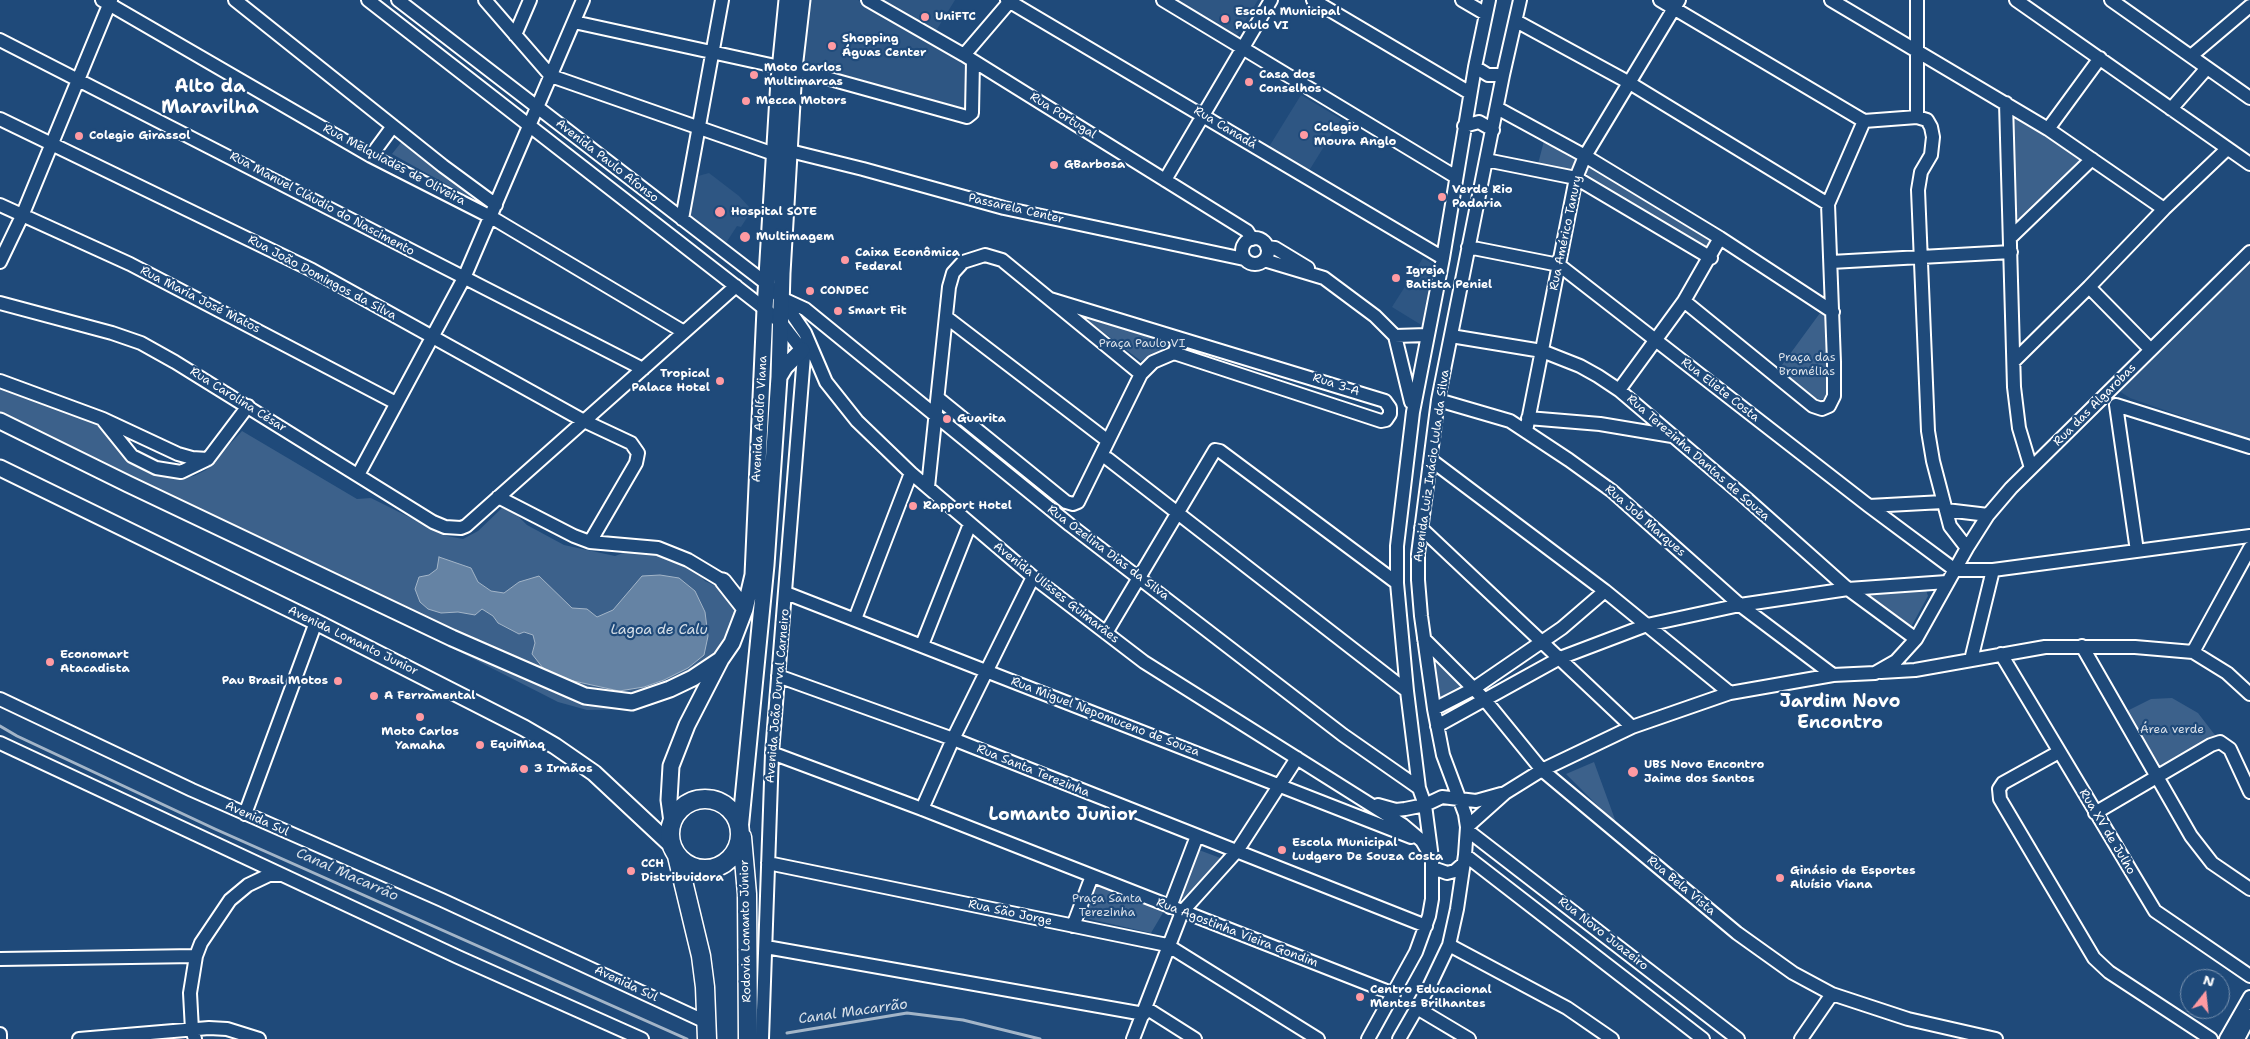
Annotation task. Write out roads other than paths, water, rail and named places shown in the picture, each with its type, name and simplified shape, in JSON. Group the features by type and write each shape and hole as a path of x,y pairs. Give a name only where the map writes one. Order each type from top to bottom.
{"highway":[{"path":"674,850 686,864 697,868 709,869 720,866 729,860 736,851 740,841 740,830 730,810 711,800 699,800 688,804 678,811 672,822 670,833 674,850 701,956 707,1030"},
{"name":"Rodovia Lomanto Júnior","path":"740,830 744,844 747,894 748,1039"}],"main road":[{"name":"Avenida Adolfo Viana","path":"748,764 751,701 766,565 779,377 781,298 790,151 787,0"},
{"name":"Avenida Adolfo Viana","path":"672,822 670,800 671,766 687,725 721,659 732,643 753,575 766,284 774,154 787,68 802,0"},
{"path":"779,377 785,367 803,352"},
{"path":"0,421 452,638 585,696 632,702 670,690 693,678 721,659"},
{"name":"Avenida Lomanto Junior","path":"5,470 505,717 555,746 594,774 674,850"},
{"path":"744,609 723,581 753,575"},
{"name":"Rodovia Lomanto Júnior","path":"740,830 748,764"}],"street":[{"path":"236,0 393,126 496,205"},
{"name":"Avenida Paulo Afonso","path":"368,0 765,309 781,323 826,382"},
{"name":"Avenida Paulo Afonso","path":"398,0 766,284 781,298 805,333"},
{"path":"485,0 551,76 774,154"},
{"path":"515,35 530,0"},
{"path":"358,476 464,278 583,0"},
{"path":"682,219 714,53 722,0"},
{"name":"Rua Portugal","path":"868,0 968,58 1247,231 1252,239"},
{"path":"574,22 787,68 967,117 972,113 968,58 1009,0"},
{"name":"Rua Canadá","path":"1009,0 1442,258"},
{"path":"1163,0 1456,177"},
{"path":"1165,180 1271,0"},
{"path":"1313,0 1470,93"},
{"path":"1462,0 1486,14"},
{"name":"Avenida Luiz Inácio Lula da Silva","path":"1368,1039 1416,952 1426,926 1432,899 1433,863 1426,805 1419,788 1407,691 1397,582 1397,546 1413,412 1442,258 1474,67 1489,0"},
{"name":"Avenida Luiz Inácio Lula da Silva","path":"1399,1039 1449,945 1457,909 1464,859 1467,829 1460,801 1443,755 1434,710 1424,639 1418,580 1421,528 1438,400 1502,75 1520,0"},
{"path":"1660,0 1676,4 1864,121 1917,117 1927,120 1933,137 1930,158 1918,180 1928,431 1950,526 1967,548"},
{"path":"1832,0 2048,129 2164,209"},
{"path":"1916,0 1917,117"},
{"path":"2016,0 2250,164"},
{"path":"2111,0 2250,98"},
{"path":"0,262 22,216 108,1"},
{"name":"Rua Melquíades de Oliveira","path":"108,1 371,156 491,217 684,332"},
{"name":"Rua Américo Tanury","path":"1526,431 1576,178 1585,156 1676,4"},
{"path":"2191,56 2250,6"},
{"path":"1516,21 1628,82 1828,204"},
{"name":"Rua Manuel Cláudio do Nascimento","path":"0,40 78,78 643,369"},
{"path":"2048,129 2100,58"},
{"path":"1474,67 1488,75 1502,75"},
{"path":"2171,109 2207,68"},
{"path":"2006,103 2014,361 2019,428 2031,468"},
{"path":"1497,108 1585,156 1720,238 1833,312"},
{"name":"Rua João Domingos da Silva","path":"0,120 312,270 584,421 631,443 636,448 638,458 636,463 590,542"},
{"path":"1684,301 1814,406 1822,409 1829,406 1834,396 1833,312 1828,204 1864,121"},
{"path":"1464,126 1480,122 1492,130"},
{"path":"371,156 393,126"},
{"path":"2014,361 2090,287 2164,209 2227,149"},
{"name":"Passarela Center","path":"790,151 863,168 1004,208 1244,259"},
{"path":"2010,238 2092,159"},
{"path":"1486,160 1576,178 1711,258"},
{"name":"Rua Maria José Matos","path":"0,205 130,264 396,403"},
{"path":"1619,390 1684,301 1711,258 1720,238"},
{"path":"1266,253 1253,264 1244,259 1242,248 1245,243 1252,239 1262,240 1266,253 1324,278 1358,302 1395,336 1413,412"},
{"name":"Rua Eliete Costa","path":"1468,247 1559,265 1869,506 1955,570"},
{"path":"1831,262 2010,252"},
{"name":"Rua das Algarobas","path":"1875,673 1896,661 1916,639 1947,582 1988,515 2031,468 2250,252"},
{"path":"928,487 939,399 949,287 953,273 963,262 985,255 1002,260 1141,374"},
{"path":"723,581 688,560 658,548 590,542 574,536 498,497 736,286 746,286 750,282 750,272"},
{"path":"2090,287 2150,349"},
{"name":"Rua Ozelina Dias da Silva","path":"781,298 805,309 1070,525 1139,576 1343,735 1419,788"},
{"name":"Rua 3-A","path":"1050,299 1180,337 1385,401 1390,408 1390,414 1386,420 1381,421 1174,353"},
{"name":"Rua Carolina César","path":"0,303 112,333 141,343 248,406 432,522 460,528 466,526 498,497"},
{"name":"Avenida João Durval Carneiro","path":"762,1039 772,753 786,593 805,333 805,309"},
{"path":"946,317 1108,441"},
{"name":"Avenida Ulisses Guimarães","path":"805,333 826,382 857,421 911,473 1033,577 1147,663 1359,797"},
{"path":"1395,336 1428,335"},
{"name":"Rua Terezinha Dantas de Souza","path":"1451,336 1542,352 1580,366 1619,390 1848,589 1916,639"},
{"path":"939,399 1070,505 1078,502 1141,374 1154,362 1174,353 1180,337"},
{"path":"0,381 103,419 178,454 200,461"},
{"path":"2107,395 2116,405 2250,446"},
{"name":"Rua Job Marques","path":"1438,400 1490,413 1510,421 1526,431 1612,491 1740,605 1833,675"},
{"path":"2116,405 2137,551"},
{"path":"103,419 132,456 156,468 171,472 181,472 200,461 248,406"},
{"path":"1528,418 1600,424 1672,436"},
{"path":"132,456 136,445 143,437"},
{"path":"1106,633 1213,451 1218,450 1397,582"},
{"path":"1108,460 1407,691"},
{"path":"1431,460 1605,591 1730,693"},
{"path":"855,619 911,473"},
{"path":"1869,506 1945,506 1988,515"},
{"path":"922,645 970,524"},
{"path":"1421,528 1632,727"},
{"path":"1955,570 1993,570 2250,536"},
{"path":"2193,652 2250,548"},
{"path":"1971,660 1993,570"},
{"path":"922,808 953,739 1033,577"},
{"path":"1438,726 1560,658 1647,626 1740,605 1848,589 1947,582"},
{"path":"1434,710 1473,689 1562,628 1605,591"},
{"name":"Rua Miguel Nepomuceno de Souza","path":"786,593 1422,842"},
{"path":"245,814 316,622"},
{"name":"Rua Bela Vista","path":"1424,639 1485,700 1542,770 1737,932 1793,973 1832,994 1908,1019 1996,1039"},
{"path":"2082,646 2191,836 2212,862 2250,889"},
{"path":"1467,829 1505,793 1542,770 1632,727 1730,693 1833,675 1915,670 2045,647 2135,647 2193,652 2227,673 2250,694"},
{"name":"Rua XV de Julho","path":"2002,654 2155,911 2250,976"},
{"name":"Rua Santa Terezinha","path":"778,676 953,739 1426,926"},
{"name":"Avenida Sul","path":"0,699 245,814 442,900 707,1030"},
{"path":"2096,813 2211,745 2220,742 2230,749 2250,792"},
{"path":"0,743 281,875 642,1039"},
{"path":"2059,752 2003,783 1999,789 2000,799 2094,958 2109,972 2211,1039"},
{"name":"Rua Agostinha Vieira Gondim","path":"772,753 922,808 1176,910 1394,994"},
{"path":"1176,910 1237,851 1297,758"},
{"path":"1359,797 1396,810 1426,805 1442,797 1476,802 1505,793"},
{"path":"1359,797 1403,825 1422,842 1433,863 1447,873 1455,871 1464,859"},
{"name":"Rua Novo Juazeiro","path":"1467,829 1738,1039"},
{"path":"1133,1039 1168,945 1197,836"},
{"name":"Rua Novo Juazeiro","path":"1464,859 1703,1039"},
{"name":"Rua São Jorge","path":"768,863 1168,945 1318,1039"},
{"path":"193,1034 190,994 196,956 211,928 230,900 248,885 269,875 281,875"},
{"path":"1073,926 1092,876"},
{"path":"1449,945 1567,1008 1612,1039"},
{"path":"766,946 1145,1011 1195,1039"},
{"path":"0,959 196,956"},
{"path":"1801,1039 1832,994"},
{"path":"2226,1039 2250,997"},
{"path":"1417,1008 1469,1039"},
{"path":"2238,1039 2249,1019"},
{"path":"79,1039 193,1034 227,1029 259,1039"},
{"path":"0,1034 0,1039"}],"water":[{"name":"Lagoa de Calu","path":"439,557 471,568 478,582 491,591 504,593 519,582 539,576 572,608 587,609 597,617 613,610 642,576 660,575 679,578 695,591 705,612 708,636 704,655 688,668 664,680 644,687 619,691 560,678 543,668 532,654 535,643 533,635 524,632 519,634 498,623 493,616 482,609 475,615 458,612 441,613 428,609 420,602 415,589 419,577 429,575 437,569"}],"waterway":[{"name":"Canal Macarrão","path":"0,726 17,736 215,829 687,1039"},
{"name":"Canal Macarrão","path":"787,1033 907,1013 963,1020 1040,1039"}],"place":[{"name":"UniFTC","path":"925,17"},
{"name":"Escola Municipal Paulo VI","path":"1225,19"},
{"name":"Shopping Águas Center","path":"832,46"},
{"name":"Moto Carlos Multimarcas","path":"754,75"},
{"name":"Casa dos Conselhos","path":"1249,82"},
{"name":"Mecca Motors","path":"746,101"},
{"name":"Colegio Moura Anglo","path":"1304,135"},
{"name":"Colegio Girassol","path":"79,136"},
{"name":"GBarbosa","path":"1054,165"},
{"name":"Verde Rio Padaria","path":"1442,197"},
{"name":"Hospital SOTE","path":"720,212"},
{"name":"Multimagem","path":"745,237"},
{"name":"Caixa Econômica Federal","path":"845,260"},
{"name":"Igreja Batista Peniel","path":"1396,278"},
{"name":"CONDEC","path":"810,291"},
{"name":"Smart Fit","path":"838,311"},
{"name":"Tropical Palace Hotel","path":"720,381"},
{"name":"Guarita","path":"947,419"},
{"name":"Rapport Hotel","path":"913,506"},
{"name":"Economart Atacadista","path":"50,662"},
{"name":"Pau Brasil Motos","path":"338,681"},
{"name":"A Ferramental","path":"374,696"},
{"name":"Moto Carlos Yamaha","path":"420,717"},
{"name":"EquiMaq","path":"480,745"},
{"name":"3 Irmãos","path":"524,769"},
{"name":"UBS Novo Encontro Jaime dos Santos","path":"1633,772"},
{"name":"Escola Municipal Ludgero De Souza Costa","path":"1282,850"},
{"name":"CCH Distribuidora","path":"631,871"},
{"name":"Ginásio de Esportes Aluísio Viana","path":"1780,878"},
{"name":"Centro Educacional Mentes Brilhantes","path":"1360,997"}],"district":[{"name":"Alto da Maravilha","path":"210,97"},
{"name":"Jardim Novo Encontro","path":"1840,712"},
{"name":"Lomanto Junior","path":"1063,815"}],"park label":[{"name":"Praça Paulo VI","path":"1142,344"},
{"name":"Praça das Bromélias","path":"1807,365"},
{"name":"Área verde","path":"2172,730"},
{"name":"Praça Santa Terezinha","path":"1107,906"}]}
